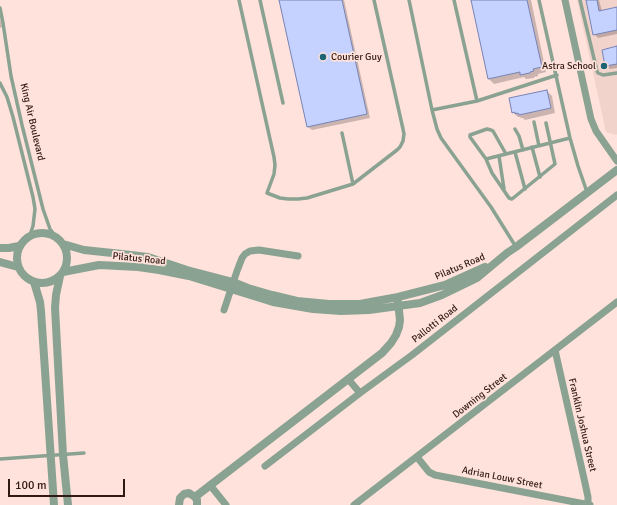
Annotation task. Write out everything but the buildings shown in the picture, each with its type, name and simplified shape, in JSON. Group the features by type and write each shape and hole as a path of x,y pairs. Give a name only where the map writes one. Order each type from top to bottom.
{"street":[{"path":"565,0 591,119 596,131 617,161"},
{"path":"495,263 617,170"},
{"name":"Pallotti Road","path":"265,466 412,355 617,195"},
{"path":"61,274 50,282 45,283 34,282 27,279 22,274 16,260 17,253 24,240 30,235 47,233 56,237 63,244 67,256 67,262 61,274 56,295 55,308 58,382 68,505"},
{"name":"Pilatus Road","path":"63,244 84,250 148,258 232,285 273,302 314,310 369,310 420,303 442,296 477,278 495,263"},
{"path":"0,248 20,246"},
{"path":"224,310 242,258 245,254 250,251 259,250 298,256"},
{"path":"0,262 18,267"},
{"name":"Pilatus Road","path":"61,274 99,265 138,267 248,288 297,301 329,304 360,304 398,297 446,285 495,263"},
{"path":"34,282 41,311 54,505"},
{"name":"Pallotti Road","path":"196,501 210,485 382,353 391,343 399,327 400,320 398,297"},
{"name":"Downing Street","path":"354,505 617,302"},
{"name":"Franklin Joshua Street","path":"555,350 586,483 589,505"},
{"path":"348,379 360,393"},
{"name":"Adrian Louw Street","path":"417,457 429,472 435,475 589,505"},
{"path":"210,485 226,505"},
{"path":"179,505 180,498 184,494 189,493 196,501"}],"lane":[{"path":"239,0 274,157 274,174 267,193 288,200 307,198 353,184 397,150 403,141 403,129 374,0"},
{"path":"260,0 283,103"},
{"path":"409,0 432,110 441,138 491,207 516,248"},
{"path":"454,0 477,101"},
{"path":"539,0 570,138 588,193"},
{"path":"580,0 597,71 603,75 617,73"},
{"name":"King Air Boulevard","path":"0,8 11,76 22,125 43,209 50,229 56,237"},
{"path":"432,110 477,101 557,75"},
{"name":"King Air Boulevard","path":"0,83 7,97 13,117 33,197 35,209 30,235"},
{"path":"534,122 539,146"},
{"path":"506,154 491,130 487,129 470,135 486,159 492,173 509,198 512,199 555,164 546,123"},
{"path":"516,129 523,150"},
{"path":"342,133 353,184"},
{"path":"486,159 570,138"},
{"path":"532,147 540,177"},
{"path":"515,152 524,189"},
{"path":"500,156 504,190"},
{"path":"0,459 84,453"}],"shaded area":[{"name":"Astra School","path":"577,0 617,0 616,135 606,132"}],"place":[{"name":"Courier Guy","path":"323,57"},
{"name":"Astra School","path":"604,66"}]}
